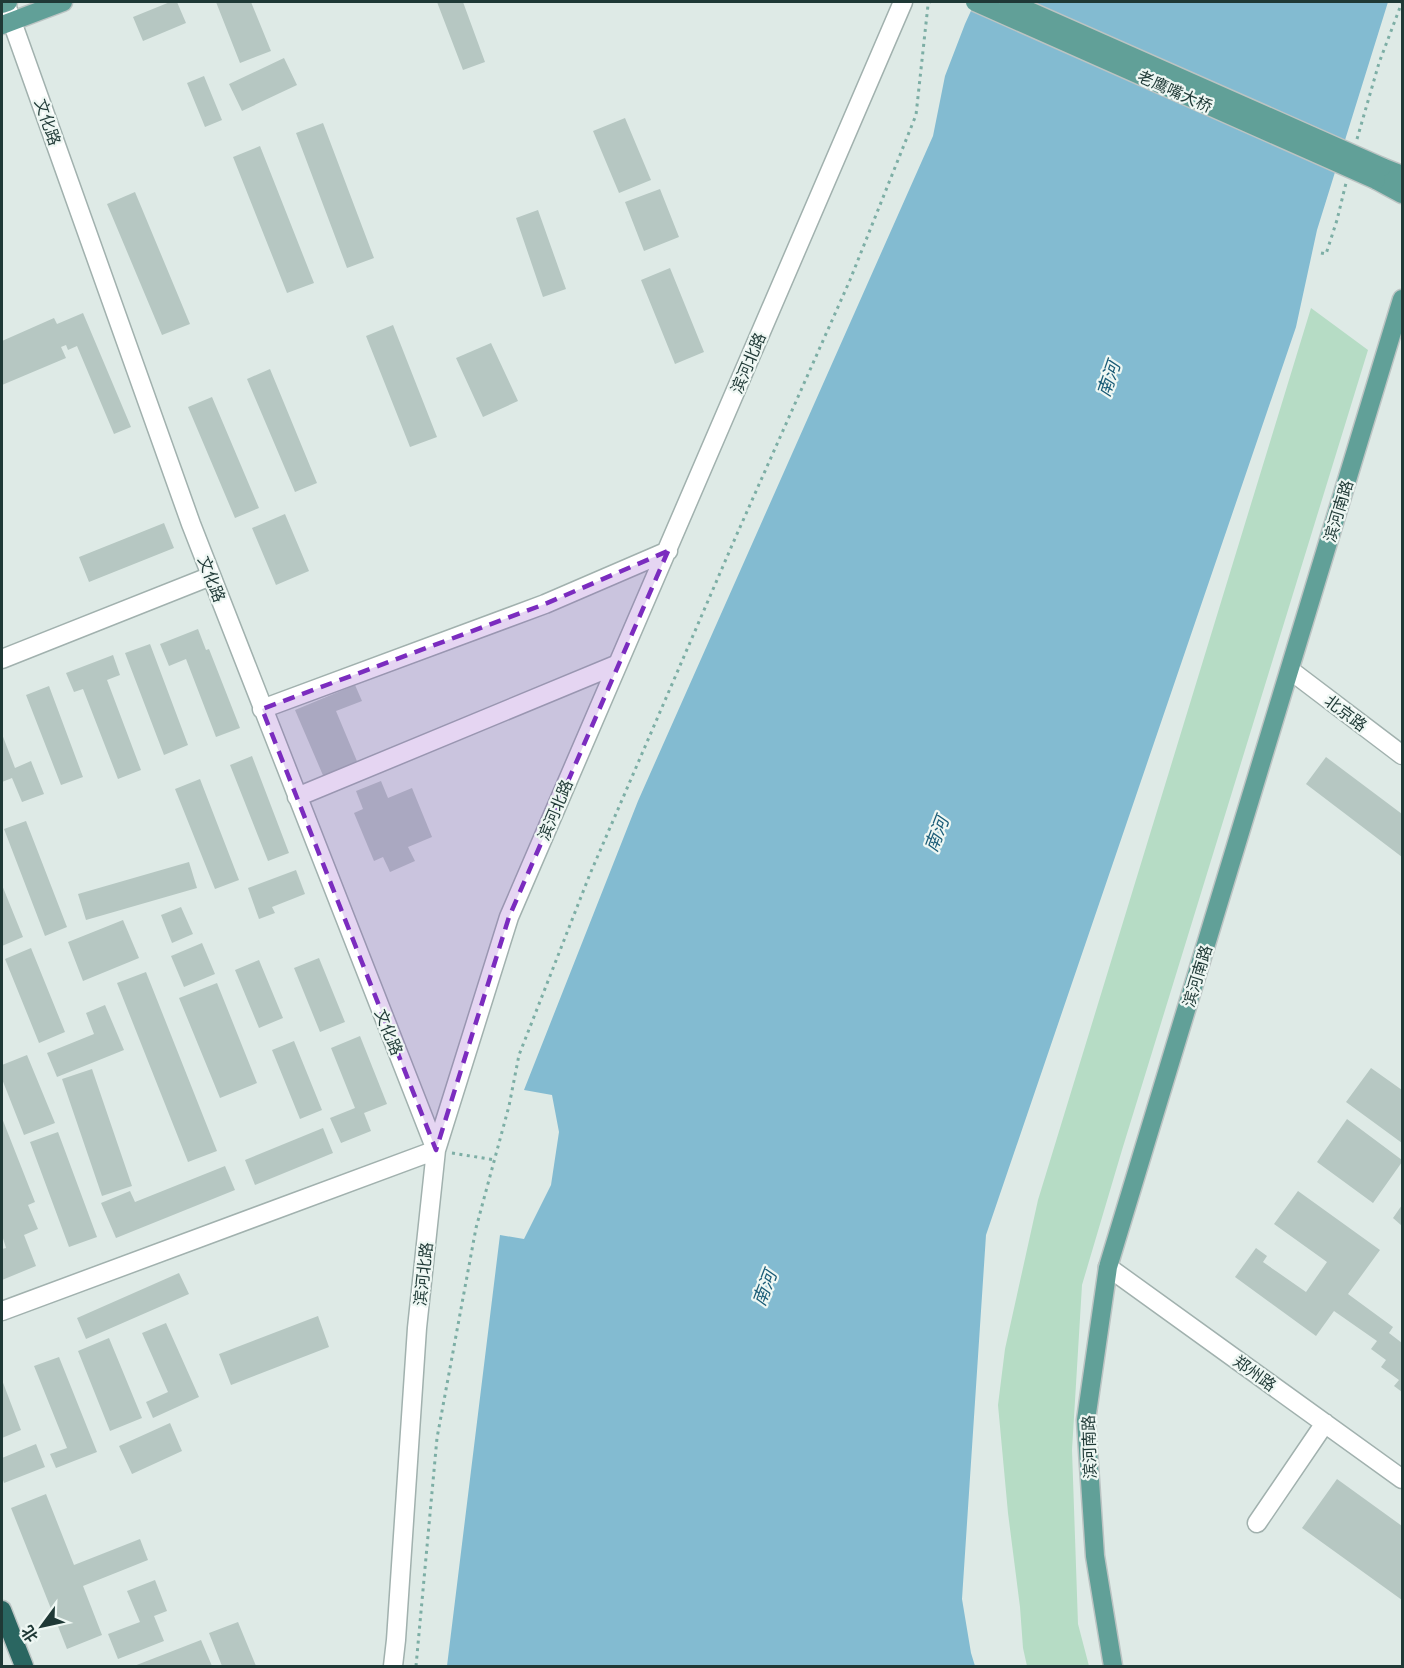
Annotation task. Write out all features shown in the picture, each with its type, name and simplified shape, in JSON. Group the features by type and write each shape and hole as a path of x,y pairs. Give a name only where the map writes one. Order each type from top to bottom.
{"highway":[{"path":"2,1610 24,1666"}],"main road":[{"path":"7,23 63,2"},
{"name":"老鹰嘴大桥","path":"975,2 1379,173 1402,176"},
{"name":"老鹰嘴大桥","path":"1009,2 1379,173"},
{"path":"1379,173 1402,194"},
{"name":"滨河南路","path":"1113,1666 1095,1556 1086,1420 1108,1267 1402,299"}],"street":[{"name":"文化路","path":"5,2 7,23 191,525 436,1150"},
{"name":"滨河北路","path":"393,1666 417,1328 436,1150 509,917 903,2"},
{"path":"262,709 544,604 668,550"},
{"path":"2,659 211,576"},
{"path":"297,797 618,664"},
{"name":"北京路","path":"1290,670 1402,755"},
{"path":"2,1311 436,1150"},
{"name":"郑州路","path":"1108,1267 1402,1479"},
{"path":"1257,1523 1326,1423"}],"path":[{"path":"416,1666 437,1438 476,1228 509,1106 519,1055 590,874 850,280 916,115 930,2"},
{"path":"1356,140 1379,63 1402,2"},
{"path":"1321,253 1326,254 1348,174"},
{"path":"436,1150 495,1160"}],"highlighted area":[{"path":"668,551 509,917 436,1150 262,709 545,604"}],"green space":[{"path":"1311,308 1368,350 1082,1285 1072,1450 1078,1624 1089,1666 1027,1666 1008,1513 998,1405 1005,1349 1038,1200"}],"water":[{"name":"南河","path":"975,2 1388,2 1317,230 1296,327 986,1235 962,1599 975,1666 447,1666 500,1235 524,1239 551,1185 559,1132 552,1095 524,1090 638,801 933,136 945,76"}],"building":[{"path":"170,2 177,2 186,23 143,41 133,17"},
{"path":"216,2 251,2 271,51 240,63"},
{"path":"437,2 463,2 485,62 463,70"},
{"path":"284,58 297,85 242,111 229,84"},
{"path":"204,76 222,120 205,127 187,83"},
{"path":"625,118 651,180 619,193 593,131"},
{"path":"323,123 374,258 347,268 296,133"},
{"path":"260,146 314,283 287,293 233,157"},
{"path":"660,189 679,237 644,251 625,202"},
{"path":"135,192 190,324 162,335 107,204"},
{"path":"538,210 566,289 543,297 516,218"},
{"path":"670,268 704,352 675,364 641,280"},
{"path":"83,313 131,427 114,434 77,346 68,350 66,345 61,347 66,358 2,385 2,341 54,318 57,324"},
{"path":"393,325 437,437 410,447 366,336"},
{"path":"491,343 518,401 483,417 456,358"},
{"path":"270,369 317,483 295,492 247,379"},
{"path":"212,397 259,508 235,518 188,407"},
{"path":"285,514 309,571 276,585 252,528"},
{"path":"164,523 174,548 89,582 79,557"},
{"path":"198,629 206,650 209,649 240,728 216,737 186,659 169,666 160,644"},
{"path":"150,644 188,745 164,755 125,653"},
{"path":"113,655 120,675 107,680 141,770 118,779 83,689 74,692 66,673"},
{"path":"355,685 362,701 336,711 359,766 325,780 295,710"},
{"path":"49,686 83,777 61,785 26,695"},
{"path":"2,734 15,768 31,761 44,794 22,802 12,778 2,782"},
{"path":"252,756 289,853 268,861 230,765"},
{"path":"1326,757 1402,814 1402,857 1306,784"},
{"path":"200,779 239,880 215,889 175,789"},
{"path":"381,781 388,798 412,788 432,837 408,847 415,861 390,872 383,857 374,861 354,813 363,809 356,791"},
{"path":"26,821 67,927 45,936 4,829"},
{"path":"189,862 197,888 86,920 78,894"},
{"path":"296,870 305,894 272,907 275,913 259,919 248,888"},
{"path":"2,885 23,937 2,946"},
{"path":"181,907 193,934 172,943 161,915"},
{"path":"123,920 139,958 83,981 68,942"},
{"path":"202,943 215,974 184,987 171,956"},
{"path":"31,948 65,1032 39,1043 5,959"},
{"path":"319,958 345,1022 320,1032 294,968"},
{"path":"259,960 283,1018 259,1028 235,970"},
{"path":"146,972 217,1151 188,1162 117,983"},
{"path":"217,983 257,1083 220,1098 179,998"},
{"path":"105,1005 124,1050 57,1077 47,1053 94,1034 86,1013"},
{"path":"360,1036 387,1104 364,1113 371,1131 341,1143 330,1118 355,1108 331,1048"},
{"path":"294,1041 322,1110 300,1119 272,1050"},
{"path":"27,1055 55,1123 24,1135 2,1079 2,1065"},
{"path":"1371,1068 1402,1090 1402,1143 1346,1102"},
{"path":"92,1069 132,1186 102,1196 62,1079"},
{"path":"2,1118 35,1202 28,1205 38,1229 24,1235 36,1266 2,1280 2,1249 6,1248 2,1235"},
{"path":"1347,1119 1402,1160 1373,1203 1317,1162"},
{"path":"323,1128 333,1153 255,1185 245,1160"},
{"path":"58,1132 97,1237 69,1247 30,1142"},
{"path":"225,1166 235,1190 116,1238 101,1203 130,1191 135,1202"},
{"path":"1298,1191 1380,1250 1348,1294 1393,1327 1389,1333 1402,1343 1402,1392 1394,1386 1399,1380 1381,1367 1386,1360 1371,1349 1377,1341 1334,1311 1316,1336 1235,1277 1256,1248 1267,1256 1263,1262 1306,1292 1327,1262 1274,1224"},
{"path":"1402,1205 1402,1226 1393,1218"},
{"path":"179,1273 189,1294 86,1339 77,1318"},
{"path":"318,1316 329,1347 231,1385 219,1354"},
{"path":"166,1323 199,1397 153,1418 146,1402 168,1392 142,1333"},
{"path":"109,1338 142,1418 110,1431 78,1351"},
{"path":"59,1357 97,1452 56,1468 50,1454 67,1448 34,1366"},
{"path":"2,1380 21,1430 2,1438"},
{"path":"170,1423 182,1451 132,1474 119,1446"},
{"path":"36,1444 45,1467 4,1483 2,1458"},
{"path":"1337,1479 1402,1526 1402,1600 1302,1528"},
{"path":"46,1494 74,1565 140,1539 148,1560 83,1586 102,1635 67,1649 11,1508"},
{"path":"155,1580 167,1611 154,1616 164,1641 118,1659 108,1634 140,1622 127,1591"},
{"path":"238,1622 256,1666 222,1666 209,1633"},
{"path":"201,1640 212,1666 134,1666"}]}
